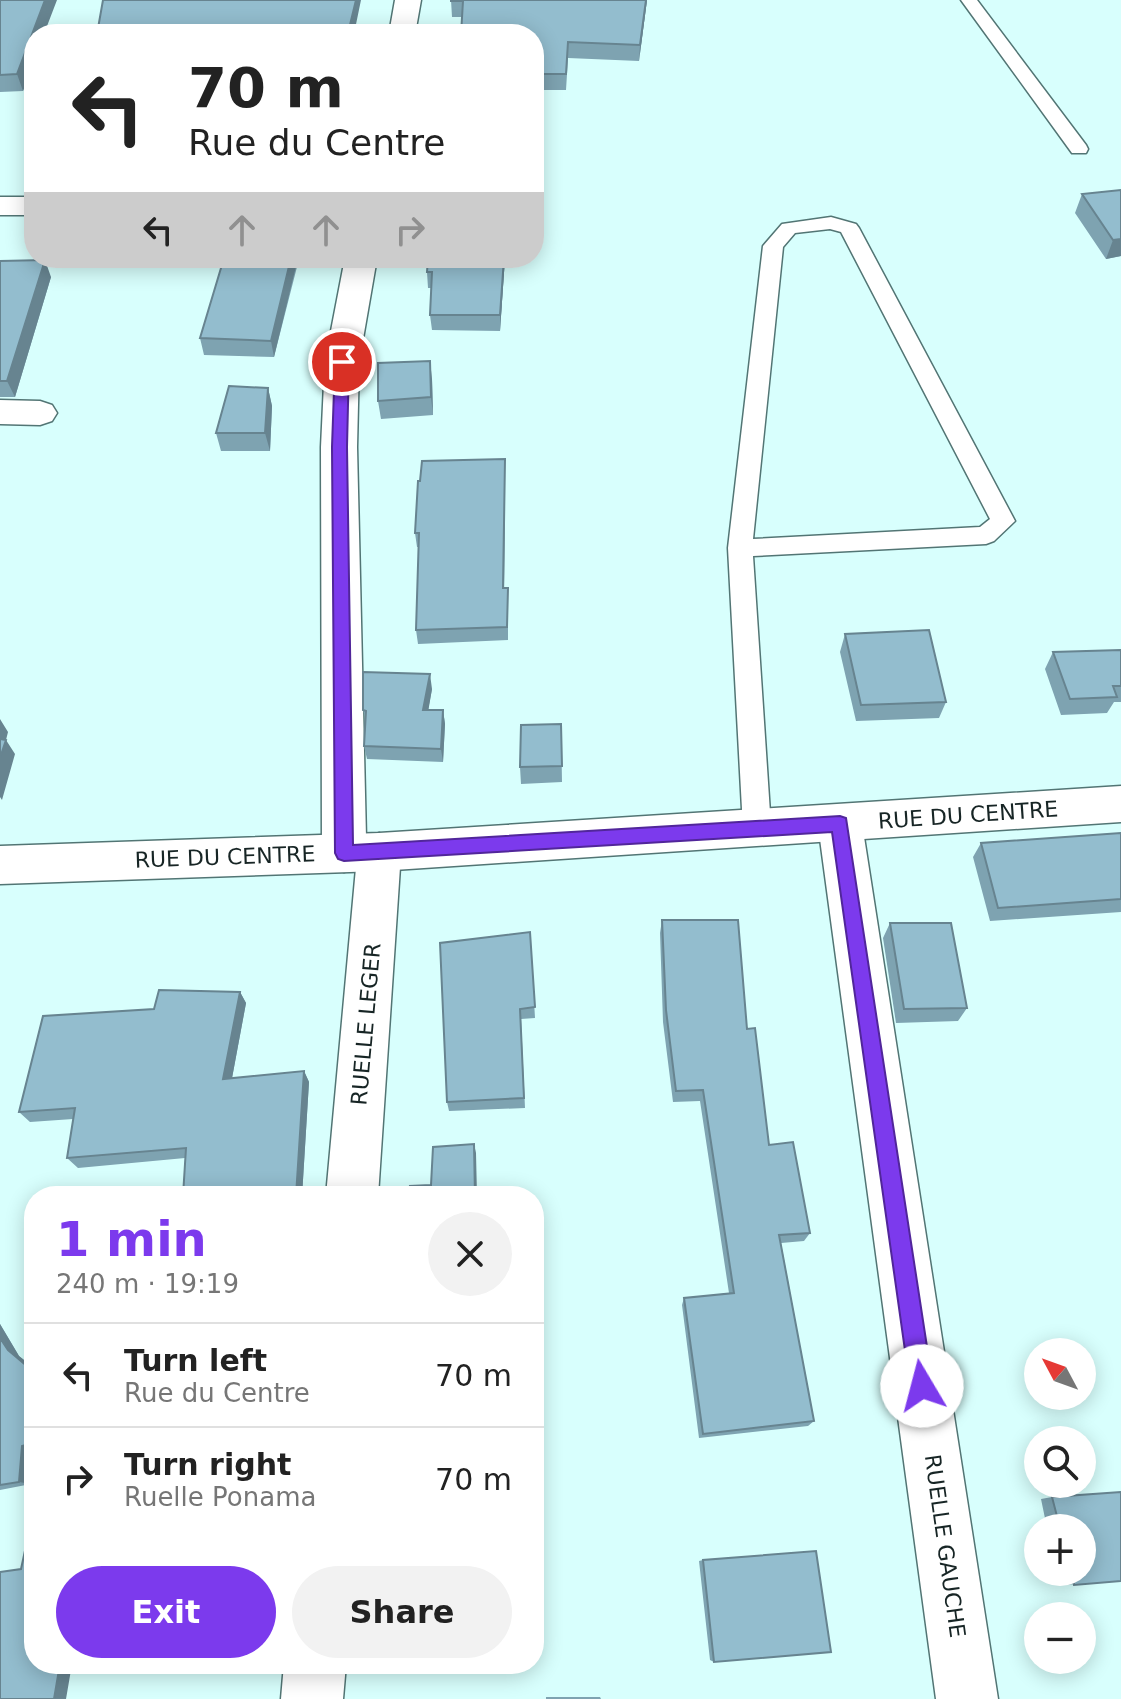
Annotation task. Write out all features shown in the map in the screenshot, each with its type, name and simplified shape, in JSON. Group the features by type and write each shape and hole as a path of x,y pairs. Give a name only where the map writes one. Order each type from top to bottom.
{"street":[{"path":"404,24 408,0"},
{"path":"0,206 24,206"},
{"name":"RUELLE LEGER","path":"352,1186 362,853 340,405 342,362 359,268"},
{"path":"0,412 40,413"},
{"name":"RUE DU CENTRE","path":"0,865 362,853 1121,804"},
{"name":"RUELLE GAUCHE","path":"840,824 967,1699"},
{"path":"312,1699 314,1674"}],"lane":[{"path":"969,0 1079,149"},
{"path":"740,548 986,535 1003,521 849,228 831,223 789,228 773,246 740,548 757,828"}],"building":[{"path":"0,0 45,0 36,24 24,24 24,56 17,74 0,75"},
{"path":"103,0 356,0 350,24 99,24"},
{"path":"646,0 640,45 568,42 566,74 544,74 544,24 462,24 463,1 451,1"},
{"path":"1121,190 1121,239 1113,240 1082,194"},
{"path":"24,260 24,268 42,268 7,381 0,381 0,261"},
{"path":"221,268 289,268 271,341 200,338"},
{"path":"427,268 503,268 500,315 430,315 432,272 427,272"},
{"path":"430,361 431,397 378,401 378,363"},
{"path":"229,386 268,388 265,433 216,433"},
{"path":"505,459 503,588 508,588 507,627 416,630 419,533 415,533 422,461"},
{"path":"929,630 946,702 861,705 845,634"},
{"path":"1121,650 1121,686 1113,686 1117,697 1070,699 1053,652"},
{"path":"363,672 430,674 423,710 443,710 441,749 364,746 366,711 363,710"},
{"path":"561,724 562,766 520,767 521,725"},
{"path":"0,739 6,740 0,758"},
{"path":"1121,833 1121,899 998,908 981,843"},
{"path":"662,920 738,920 747,1029 755,1028 769,1145 793,1142 810,1233 779,1235 814,1421 703,1434 684,1298 734,1293 703,1090 676,1091 666,1010"},
{"path":"890,923 951,923 967,1008 904,1009"},
{"path":"530,932 535,1007 520,1009 524,1098 447,1102 440,943"},
{"path":"159,990 240,992 223,1079 304,1071 297,1186 184,1186 186,1148 67,1158 75,1108 19,1112 43,1016 154,1009"},
{"path":"474,1144 475,1186 410,1186 431,1185 433,1147"},
{"path":"0,1338 24,1364 24,1445 19,1482 0,1485"},
{"path":"1121,1492 1121,1581 1096,1583 1096,1514 1056,1514 1052,1498 1096,1498 1096,1494"},
{"path":"816,1551 831,1652 714,1662 703,1560"},
{"path":"24,1555 24,1674 58,1674 54,1699 0,1699 0,1572 21,1569"}],"route":[{"path":"342,362 339,447 344,853 840,824 922,1386"}]}
